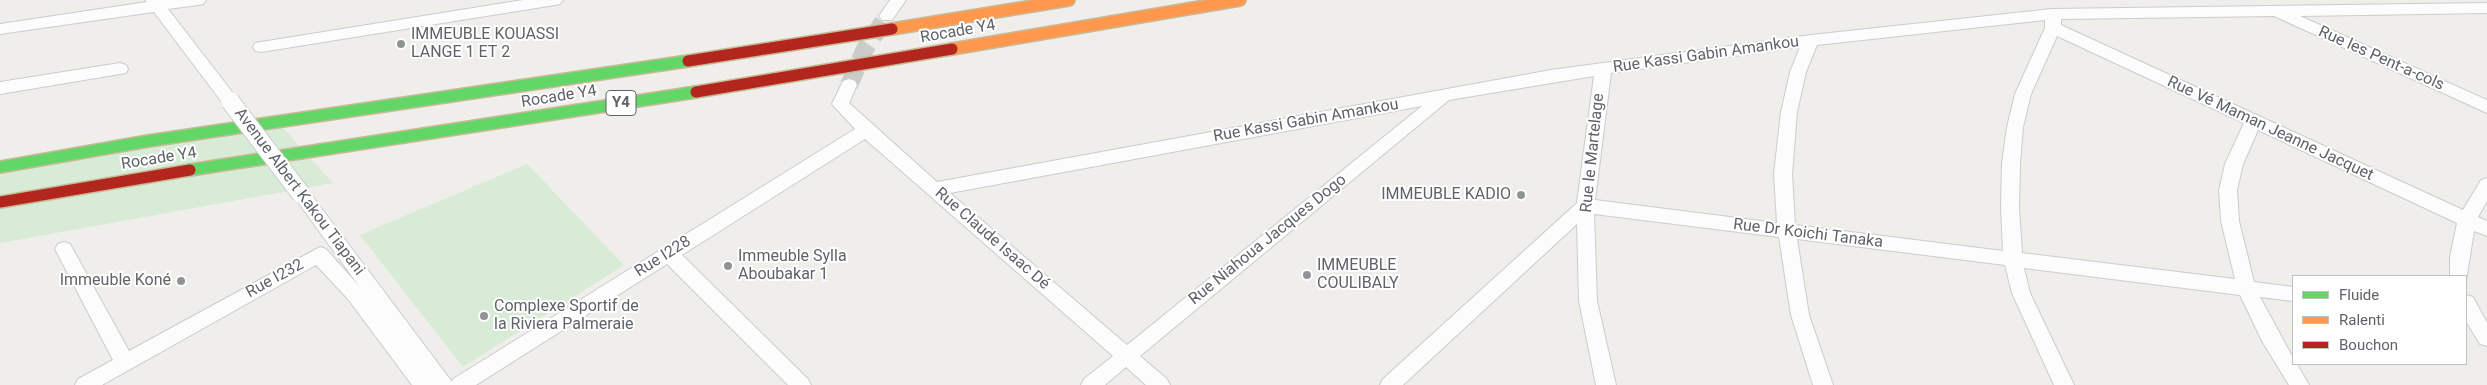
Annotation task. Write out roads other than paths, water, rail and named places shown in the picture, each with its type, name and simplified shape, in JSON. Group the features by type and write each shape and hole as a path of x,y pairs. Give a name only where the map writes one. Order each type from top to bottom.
{"highway":[{"name":"Rocade Y4","path":"0,167 148,141 823,41 1069,0"},
{"name":"Rocade Y4","path":"0,202 179,172 814,73 1240,0"}],"street":[{"path":"0,29 155,3 198,0"},
{"path":"261,47 555,0"},
{"path":"887,16 898,0"},
{"name":"Avenue Albert Kakou Tiapani","path":"155,3 301,194 443,385"},
{"name":"Rue Kassi Gabin Amankou","path":"934,189 1551,76 1811,40 2052,21 2275,11 2487,8"},
{"name":"Rue les Pent-a-cols","path":"2275,11 2487,107"},
{"path":"2052,21 2023,94 2015,127 2011,163 2010,208 2013,259 2021,293 2064,385"},
{"name":"Rue Vé Maman Jeanne Jacquet","path":"2052,21 2253,122 2487,229"},
{"path":"1811,40 1798,72 1790,112 1783,174 1787,232 1800,315 1822,385"},
{"path":"0,88 120,69"},
{"name":"Rue le Martelage","path":"1603,69 1585,206 1588,301 1606,385"},
{"name":"Rue Claude Isaac Dé","path":"849,85 840,104 866,130 1160,385"},
{"name":"Rue Niahoua Jacques Dogo","path":"1091,385 1445,96"},
{"path":"2253,122 2234,164 2228,190 2232,228 2246,288 2298,385"},
{"name":"Rue I228","path":"460,385 866,130"},
{"path":"2459,275 2459,257 2468,220 2487,185"},
{"path":"1390,385 1585,206"},
{"name":"Rue Dr Koichi Tanaka","path":"1585,206 2292,294"},
{"path":"64,249 124,363"},
{"name":"Rue I232","path":"98,382 124,363 320,254 323,260 355,294 423,385"},
{"path":"669,254 801,385"},
{"path":"2467,306 2470,319 2487,338"}],"tunnel":[{"path":"849,85 865,49 887,16"}],"place":[{"name":"IMMEUBLE KOUASSI LANGE 1 ET 2","path":"401,44"},
{"name":"IMMEUBLE KADIO","path":"1521,195"},
{"name":"Immeuble Sylla Aboubakar 1","path":"728,266"},
{"name":"IMMEUBLE COULIBALY","path":"1307,275"},
{"name":"Immeuble Koné","path":"181,281"},
{"name":"Complexe Sportif de la Riviera Palmeraie","path":"484,316"}]}
